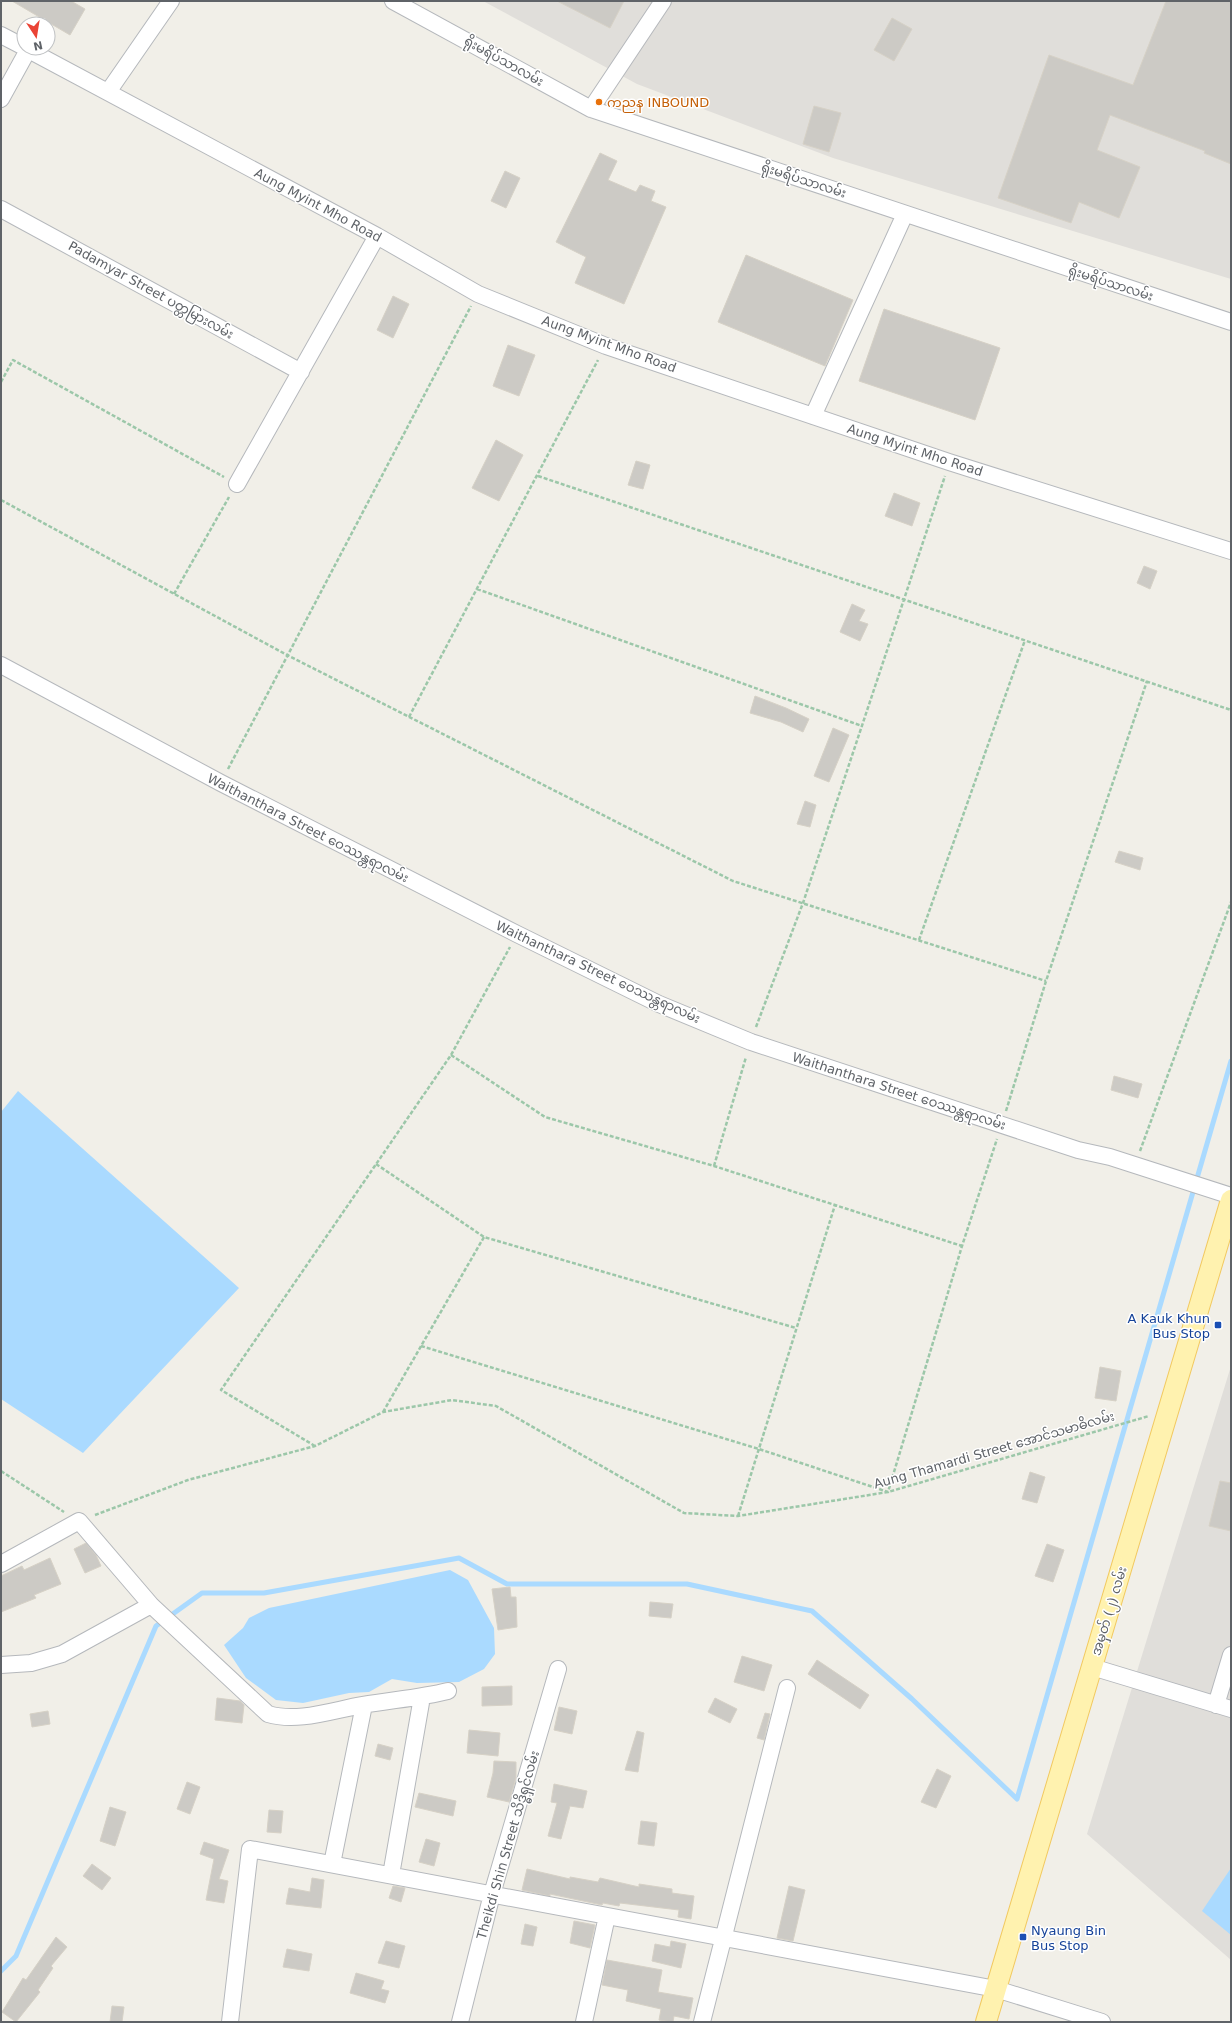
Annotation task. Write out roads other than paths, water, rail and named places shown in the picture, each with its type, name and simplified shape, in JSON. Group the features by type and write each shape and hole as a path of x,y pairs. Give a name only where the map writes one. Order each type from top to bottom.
{"main road":[{"name":"အမှတ် (၂) လမ်း","path":"986,2022 1231,1200"}],"street":[{"path":"108,92 171,1"},
{"name":"ရိုးမရိပ်သာလမ်း","path":"393,1 591,109 1231,322"},
{"path":"591,109 663,1"},
{"name":"Aung Myint Mho Road","path":"1,35 16,43"},
{"path":"1,99 22,56"},
{"name":"Aung Myint Mho Road","path":"41,56 377,236 478,294 606,346 949,462 1231,551"},
{"name":"Padamyar Street ပတ္တမြားလမ်း","path":"1,209 301,372"},
{"path":"813,416 905,214"},
{"path":"237,484 377,236"},
{"name":"Waithanthara Street ဝေဿန္တရာလမ်း","path":"1,665 221,784 659,1004 751,1042 1078,1150 1110,1157 1231,1196"},
{"path":"1,1564 79,1521 151,1605 268,1714 279,1717 296,1717 422,1697 448,1691"},
{"path":"1,1665 30,1663 62,1654 151,1605"},
{"path":"1092,1667 1224,1707 1231,1655"},
{"name":"Theikdi Shin Street သိဒ္ဓိရှင်လမ်း","path":"460,2022 492,1894 558,1669"},
{"path":"702,2022 787,1688"},
{"path":"391,1876 422,1697"},
{"path":"332,1864 364,1705"},
{"path":"230,2022 250,1849 996,1989 1102,2022"},
{"path":"584,2022 607,1916"}],"water":[{"path":"18,1091 239,1288 83,1453 1,1399 1,1112"},
{"path":"450,1570 468,1580 494,1628 495,1654 484,1669 459,1682 417,1683 392,1679 369,1692 349,1693 303,1703 276,1700 246,1678 224,1645 243,1628 249,1618 269,1608"},
{"path":"1231,1868 1231,1935 1202,1911"}],"waterway":[{"path":"1,1971 16,1956 156,1626 202,1593 264,1593 459,1558 507,1584 687,1584 812,1611 912,1699 1017,1799 1231,1061"}],"place":[{"name":"ကညန INBOUND","path":"599,102"},
{"name":"A Kauk Khun Bus Stop","path":"1218,1325"},
{"name":"Nyaung Bin Bus Stop","path":"1023,1937"}]}
